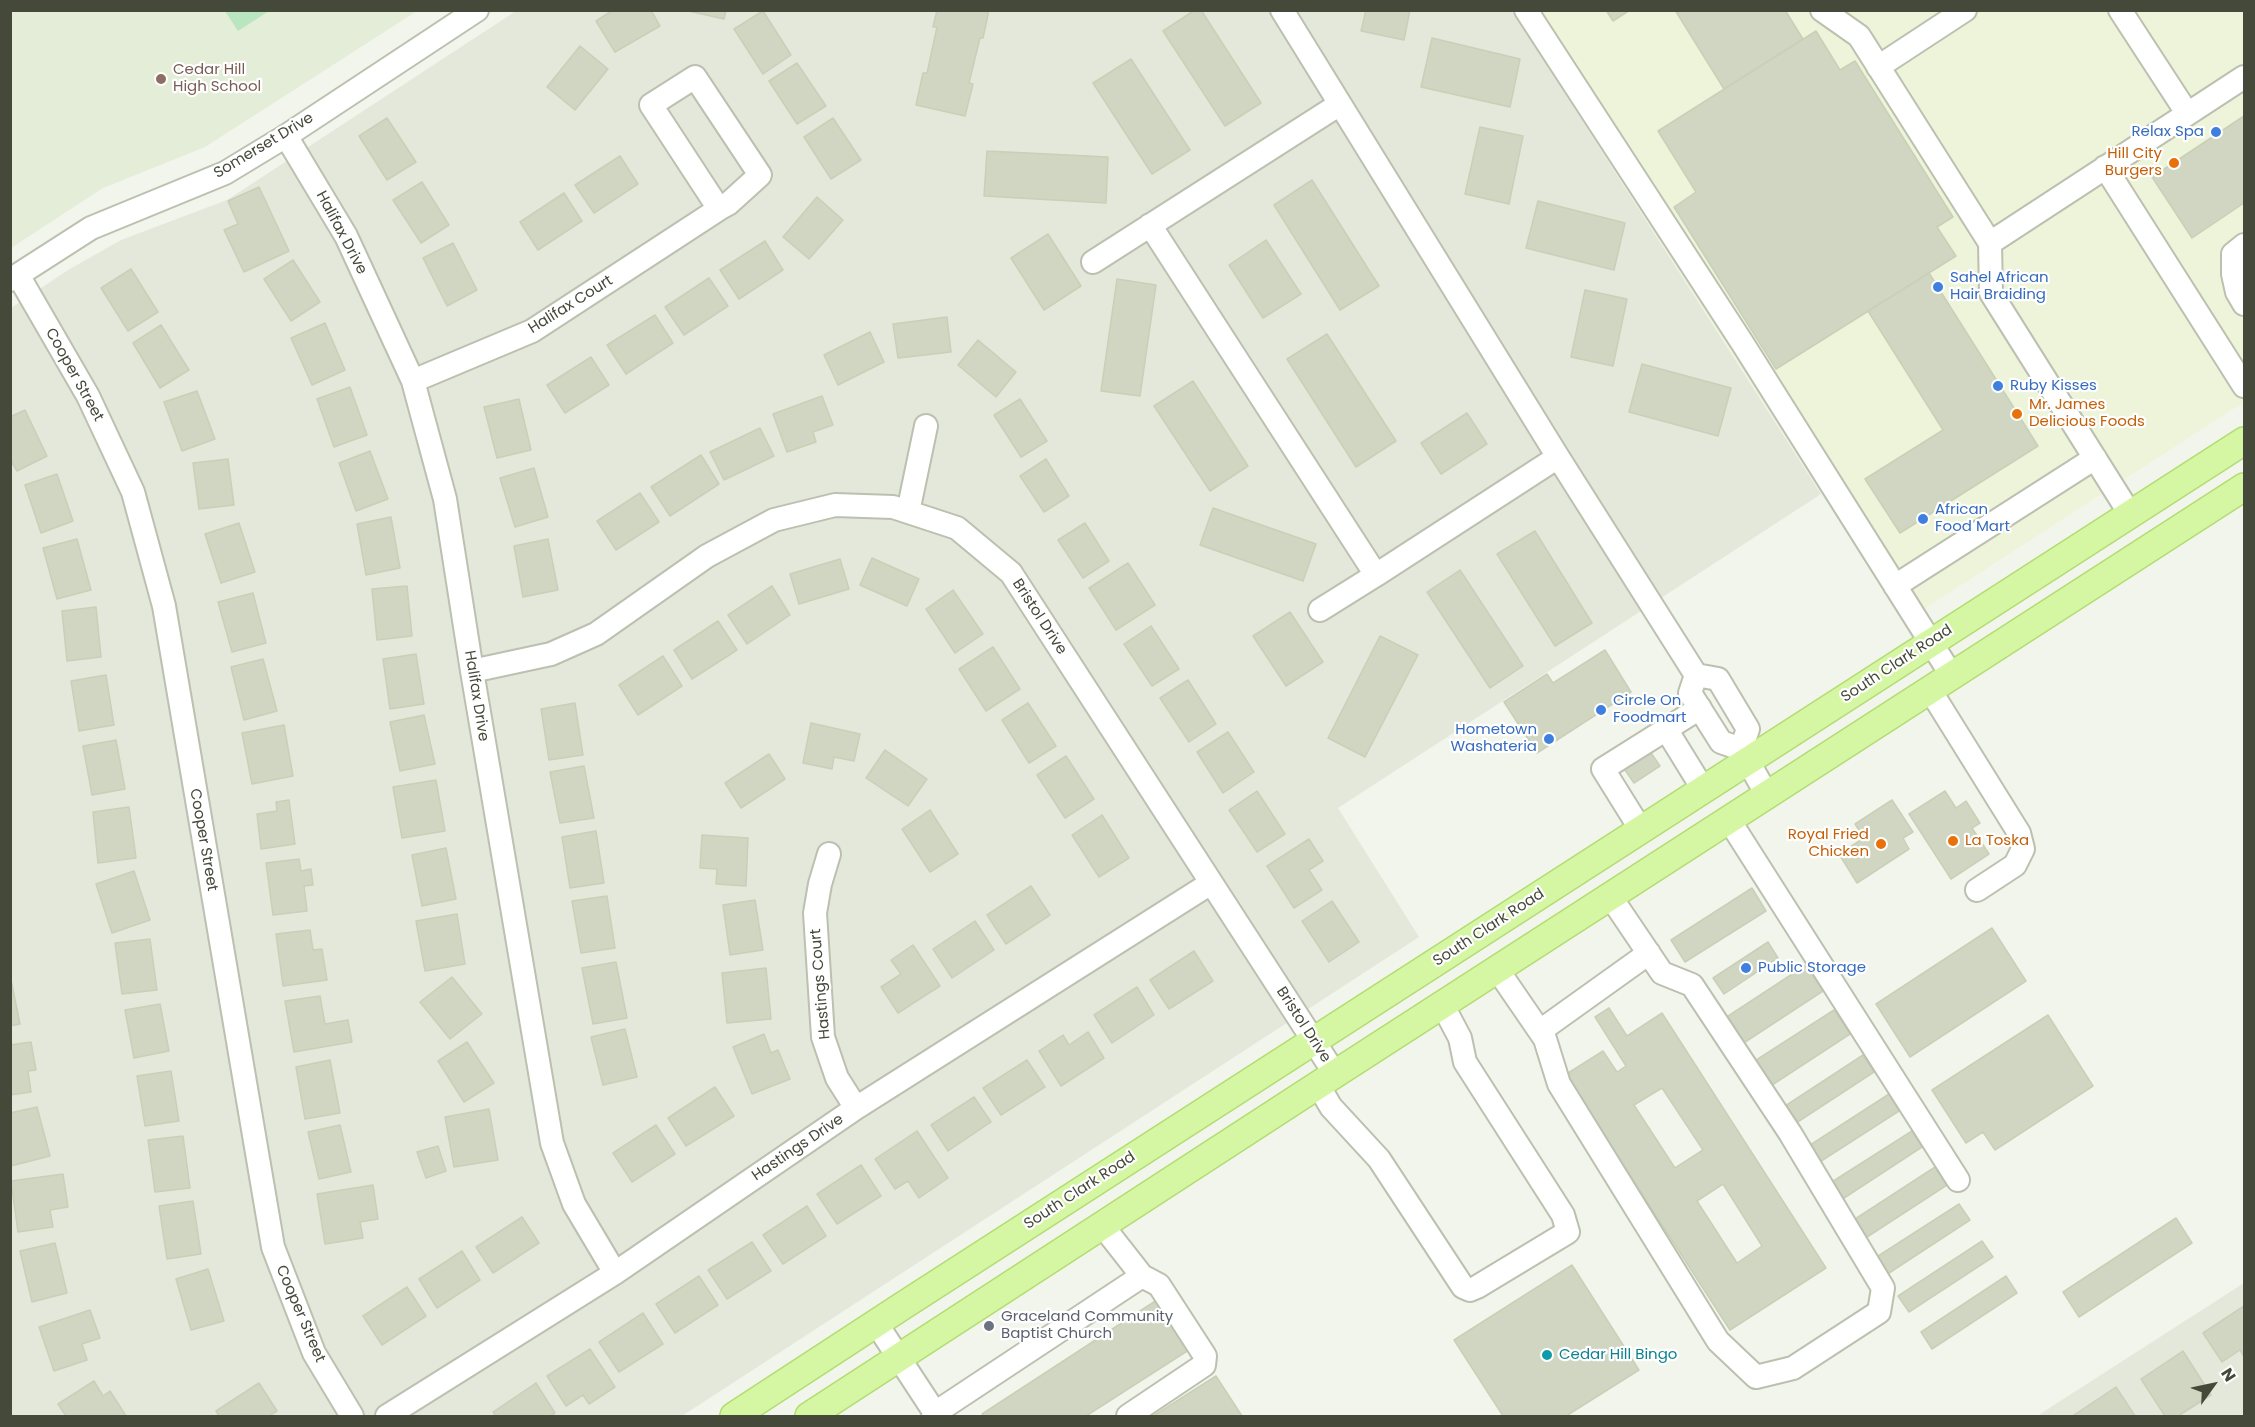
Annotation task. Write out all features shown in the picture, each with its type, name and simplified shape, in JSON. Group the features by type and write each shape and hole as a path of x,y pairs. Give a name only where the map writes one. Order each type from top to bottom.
{"main road":[{"name":"South Clark Road","path":"734,1416 1641,830 1703,789 1745,755 1931,642 2244,441"},
{"path":"808,1416 2244,487"},
{"path":"2130,514 2151,548"}],"street":[{"name":"Somerset Drive","path":"14,278 91,228 225,173 286,136 477,10"},
{"path":"1282,10 1558,457 1696,675 1718,679 1748,729 1745,755"},
{"path":"1526,10 1743,344 1952,676"},
{"path":"1822,10 1859,36 1990,243 1991,293 2130,514"},
{"path":"1878,67 1965,10"},
{"path":"2120,10 2187,113"},
{"name":"Halifax Court","path":"413,381 532,331 719,209 760,175 695,77 651,105 719,209"},
{"path":"1990,243 2244,77"},
{"path":"1093,262 1340,104"},
{"name":"Halifax Drive","path":"286,136 346,236 413,381 445,499 552,1143 573,1204 615,1273"},
{"path":"2104,167 2244,386"},
{"path":"1150,225 1376,575"},
{"path":"2244,245 2233,254 2237,292 2244,304"},
{"name":"Cooper Street","path":"14,278 88,396 133,492 164,606 273,1247 314,1353 352,1416"},
{"path":"908,512 926,426"},
{"path":"1320,610 1558,457"},
{"path":"1895,586 2095,458"},
{"name":"Bristol Drive","path":"472,671 551,654 596,633 707,556 774,520 835,505 893,507 957,528 1011,573 1313,1041 1326,1079 1331,1107 1379,1159 1463,1287 1470,1290 1568,1232 1563,1215 1466,1062 1460,1038 1442,1004"},
{"path":"1696,675 1690,693 1721,742 1745,755 1767,795"},
{"path":"1930,690 2019,833 2023,849 2015,866 1977,890"},
{"path":"1641,830 1603,769 1700,708"},
{"path":"1666,729 1703,789"},
{"path":"1729,820 1958,1180"},
{"name":"Hastings Court","path":"829,854 820,884 815,913 823,1037 837,1078 856,1108"},
{"name":"Hastings Drive","path":"387,1416 615,1273 856,1108 1211,883"},
{"path":"1497,969 1545,1039 1559,1084 1718,1341 1756,1377 1793,1368 1879,1312 1883,1288 1790,1133 1692,985 1662,973 1610,896"},
{"path":"1539,1032 1649,953"},
{"path":"1102,1225 1142,1276 1159,1285 1205,1356 1204,1365 1128,1416"},
{"path":"876,1323 935,1415 1142,1276"}],"shaded area":[{"name":"Cedar Hill High School","path":"11,11 417,11 205,147 103,188 11,248"},
{"path":"516,11 1512,11 1821,494 1338,808 1419,937 682,1416 11,1416 11,308 68,270 121,240 227,200"},
{"path":"1512,11 2244,11 2244,402 1904,622"},
{"path":"2244,1283 2244,1416 2037,1416"}],"green space":[{"path":"225,11 269,11 238,31"}],"building":[{"path":"613,10 651,10 660,26 615,52 596,21"},
{"path":"684,10 726,10 724,19"},
{"path":"937,10 989,10 969,83 973,84 965,116 916,105 923,73 927,73 937,27 933,27"},
{"path":"1195,10 1201,10 1261,103 1225,126 1163,31"},
{"path":"1366,10 1410,10 1404,40 1361,31"},
{"path":"1606,10 1630,10 1613,21"},
{"path":"1675,10 1785,10 1803,39 1724,89"},
{"path":"763,11 791,55 763,74 734,29"},
{"path":"1816,31 1840,70 1855,61 1953,217 1937,227 1956,256 1776,369 1674,207 1696,192 1658,131"},
{"path":"1432,38 1520,59 1510,107 1421,87"},
{"path":"580,46 608,69 575,110 547,87"},
{"path":"1131,59 1190,150 1152,174 1093,83"},
{"path":"797,63 826,106 797,124 769,81"},
{"path":"2244,116 2244,203 2192,238 2152,177"},
{"path":"387,118 416,162 387,180 359,136"},
{"path":"833,118 861,160 831,179 804,137"},
{"path":"1480,127 1523,136 1509,204 1465,194"},
{"path":"987,151 1108,157 1106,203 984,196"},
{"path":"620,156 638,184 594,213 575,185"},
{"path":"1312,180 1379,286 1340,310 1274,205"},
{"path":"422,182 449,225 421,243 393,200"},
{"path":"259,187 289,251 244,272 224,230 238,224 228,201"},
{"path":"564,193 582,221 538,250 520,222"},
{"path":"817,197 843,220 809,259 783,237"},
{"path":"1538,201 1625,223 1614,270 1526,248"},
{"path":"1048,234 1081,286 1044,310 1011,258"},
{"path":"1266,240 1301,294 1263,318 1229,265"},
{"path":"765,241 783,270 739,299 720,270"},
{"path":"453,243 477,290 447,306 423,258"},
{"path":"293,260 320,302 291,321 264,279"},
{"path":"131,269 158,312 128,331 101,288"},
{"path":"1929,273 2038,446 1900,533 1865,479 1943,430 1868,311"},
{"path":"709,278 728,306 684,335 665,307"},
{"path":"1117,279 1156,285 1140,396 1101,391"},
{"path":"1585,290 1627,299 1613,366 1571,357"},
{"path":"655,315 673,343 626,374 607,345"},
{"path":"947,317 951,352 898,358 893,324"},
{"path":"325,323 345,370 312,385 291,338"},
{"path":"161,325 189,370 160,388 133,343"},
{"path":"870,332 884,362 838,385 824,355"},
{"path":"1327,334 1396,441 1356,467 1287,359"},
{"path":"978,340 1016,372 996,397 958,365"},
{"path":"591,357 609,385 565,413 547,385"},
{"path":"1642,364 1731,388 1718,436 1629,412"},
{"path":"1193,381 1248,466 1210,491 1154,406"},
{"path":"350,387 367,435 334,447 317,399"},
{"path":"197,391 215,439 182,451 164,402"},
{"path":"822,396 833,425 813,432 816,442 787,452 773,414"},
{"path":"519,399 531,450 497,458 484,407"},
{"path":"1020,399 1047,441 1021,457 994,415"},
{"path":"25,410 47,456 17,471 10,459 10,417"},
{"path":"1467,413 1487,444 1441,474 1421,443"},
{"path":"760,428 774,456 724,480 710,452"},
{"path":"370,451 388,499 356,511 339,463"},
{"path":"701,455 719,484 670,516 651,487"},
{"path":"228,459 234,505 199,509 193,463"},
{"path":"1046,459 1069,496 1044,512 1020,476"},
{"path":"534,468 548,517 515,527 500,478"},
{"path":"57,474 73,521 41,533 25,485"},
{"path":"640,493 659,522 616,550 597,521"},
{"path":"1213,508 1316,544 1303,581 1200,545"},
{"path":"391,517 400,568 366,575 357,524"},
{"path":"239,523 255,572 221,583 205,534"},
{"path":"1085,523 1109,561 1083,578 1058,540"},
{"path":"1535,531 1592,623 1555,646 1497,554"},
{"path":"77,539 91,590 57,599 43,548"},
{"path":"548,539 558,590 523,597 514,546"},
{"path":"872,558 919,579 907,606 860,585"},
{"path":"840,559 849,589 799,604 790,574"},
{"path":"1128,563 1155,605 1116,630 1089,588"},
{"path":"1460,570 1523,666 1490,688 1427,592"},
{"path":"407,586 412,636 377,640 372,589"},
{"path":"772,586 790,615 747,644 728,615"},
{"path":"953,590 983,634 955,653 926,609"},
{"path":"253,593 266,643 232,652 218,602"},
{"path":"96,607 101,657 67,661 62,611"},
{"path":"1290,612 1323,662 1286,686 1253,636"},
{"path":"718,621 737,650 692,679 674,650"},
{"path":"1151,626 1179,669 1152,686 1124,644"},
{"path":"1380,636 1418,655 1365,757 1328,738"},
{"path":"993,647 1020,689 986,711 959,669"},
{"path":"1605,650 1631,692 1537,753 1504,702 1547,674 1553,683"},
{"path":"416,654 424,704 390,709 383,659"},
{"path":"663,656 682,686 638,715 619,685"},
{"path":"263,659 277,711 244,720 231,667"},
{"path":"106,675 114,725 79,731 71,681"},
{"path":"1188,680 1216,724 1189,742 1160,698"},
{"path":"575,703 583,755 549,760 541,709"},
{"path":"1028,703 1056,746 1029,763 1002,720"},
{"path":"424,715 435,764 400,771 390,722"},
{"path":"811,723 860,734 854,761 834,757 832,769 803,763"},
{"path":"284,725 293,776 252,784 242,733"},
{"path":"1228,732 1254,772 1223,793 1197,752"},
{"path":"116,740 125,789 92,795 83,746"},
{"path":"1647,747 1660,766 1634,783 1620,763"},
{"path":"885,750 927,779 908,806 866,778"},
{"path":"769,754 785,779 741,808 725,783"},
{"path":"1066,756 1094,799 1065,818 1037,775"},
{"path":"584,766 594,818 560,823 550,772"},
{"path":"436,780 445,831 402,838 393,787"},
{"path":"1257,791 1285,834 1257,852 1229,810"},
{"name":"La Toska","path":"1945,791 1956,808 1966,801 1980,823 1972,828 1989,854 1951,879 1909,814"},
{"path":"289,800 295,844 261,849 257,814 277,811 276,802"},
{"name":"Royal Fried Chicken","path":"1892,800 1913,832 1903,838 1909,849 1857,883 1839,854 1864,838 1855,824"},
{"path":"129,807 136,858 98,863 93,812"},
{"path":"930,810 958,854 930,872 902,829"},
{"path":"1102,815 1129,858 1099,877 1072,835"},
{"path":"596,831 604,883 570,888 562,837"},
{"path":"702,835 748,838 746,886 716,884 717,869 700,868"},
{"path":"1309,839 1323,861 1309,870 1322,890 1294,908 1267,866"},
{"path":"446,848 456,899 422,906 412,855"},
{"path":"299,859 301,871 311,869 313,885 304,886 307,911 273,915 266,863"},
{"path":"134,871 150,920 112,933 96,884"},
{"path":"1031,886 1050,915 1006,944 987,915"},
{"path":"1752,888 1766,911 1685,962 1671,940"},
{"path":"607,896 615,948 581,953 572,901"},
{"path":"755,900 763,950 730,955 723,905"},
{"path":"1332,901 1359,942 1329,962 1302,921"},
{"path":"457,914 465,964 425,971 416,921"},
{"path":"975,921 994,950 952,978 933,949"},
{"path":"1992,928 2026,981 1910,1057 1876,1004"},
{"path":"310,930 313,950 322,949 327,980 283,986 276,934"},
{"path":"150,939 157,990 122,994 115,943"},
{"name":"Public Storage","path":"1768,942 1778,958 1724,994 1713,978"},
{"path":"913,945 940,986 898,1013 881,987 901,974 891,960"},
{"path":"1194,951 1213,981 1169,1009 1150,980"},
{"path":"616,962 627,1018 593,1024 582,968"},
{"path":"1806,965 1823,991 1736,1048 1719,1022"},
{"path":"766,968 771,1019 727,1023 722,973"},
{"path":"10,975 20,1024 10,1026"},
{"path":"452,977 482,1014 450,1039 420,1002"},
{"path":"1137,987 1154,1015 1112,1043 1094,1015"},
{"path":"320,996 325,1024 348,1020 352,1042 294,1052 285,1001"},
{"path":"160,1004 169,1051 134,1058 125,1010"},
{"path":"1609,1008 1627,1036 1662,1013 1826,1268 1730,1330 1565,1075 1603,1051 1617,1072 1626,1066 1595,1017","holes":["1662,1088 1703,1150 1675,1168 1634,1105","1723,1184 1762,1246 1737,1263 1697,1201"]},
{"path":"1834,1010 1850,1034 1766,1089 1750,1064"},
{"path":"2048,1015 2093,1086 1995,1150 1983,1132 1966,1143 1932,1090"},
{"path":"625,1029 637,1077 603,1085 591,1037"},
{"path":"1088,1032 1104,1058 1061,1086 1039,1051 1063,1035 1069,1045"},
{"path":"764,1034 771,1053 778,1050 790,1079 752,1094 733,1047"},
{"path":"31,1042 36,1070 28,1071 31,1092 10,1095 10,1045"},
{"path":"467,1042 494,1083 464,1102 438,1061"},
{"path":"1863,1055 1874,1072 1790,1127 1779,1110"},
{"path":"330,1060 340,1113 305,1119 296,1067"},
{"path":"1027,1060 1045,1087 1001,1115 983,1088"},
{"path":"171,1071 179,1121 145,1126 137,1076"},
{"path":"715,1087 734,1116 686,1146 668,1118"},
{"path":"1889,1094 1899,1111 1815,1165 1804,1149"},
{"path":"974,1097 991,1122 948,1151 931,1125"},
{"path":"37,1107 50,1156 11,1166 10,1113"},
{"path":"489,1109 498,1160 454,1167 445,1117"},
{"path":"340,1125 351,1172 319,1179 308,1132"},
{"path":"656,1125 675,1154 632,1182 613,1153"},
{"path":"917,1131 948,1178 919,1198 908,1181 895,1189 875,1159"},
{"path":"1912,1131 1922,1147 1838,1202 1827,1185"},
{"path":"183,1136 190,1188 155,1192 148,1140"},
{"path":"438,1146 446,1171 426,1178 417,1152"},
{"path":"861,1165 881,1196 837,1224 817,1194"},
{"path":"1935,1167 1947,1185 1864,1239 1852,1221"},
{"path":"63,1174 68,1207 50,1210 53,1227 18,1232 11,1181"},
{"path":"373,1185 378,1219 360,1222 363,1238 325,1244 317,1194"},
{"path":"193,1201 201,1254 167,1259 159,1206"},
{"path":"1959,1204 1970,1220 1886,1275 1875,1258"},
{"path":"807,1206 826,1236 783,1264 763,1235"},
{"path":"522,1217 539,1243 493,1273 476,1247"},
{"path":"2176,1218 2192,1243 2079,1317 2063,1292"},
{"path":"1982,1241 1993,1257 1909,1312 1898,1296"},
{"path":"752,1242 771,1271 727,1299 708,1270"},
{"path":"55,1243 67,1293 32,1302 20,1251"},
{"path":"462,1251 480,1280 437,1308 419,1279"},
{"name":"Cedar Hill Bingo","path":"1572,1265 1639,1370 1566,1416 1503,1416 1454,1340"},
{"path":"208,1269 224,1321 191,1330 176,1279"},
{"path":"699,1276 718,1305 675,1333 656,1304"},
{"path":"2006,1276 2017,1293 1932,1349 1921,1332"},
{"path":"407,1287 426,1316 382,1345 363,1316"},
{"path":"1163,1296 1195,1346 1086,1416 984,1416 982,1414"},
{"path":"2244,1306 2244,1357 2240,1350 2222,1362 2203,1333"},
{"path":"90,1310 100,1338 82,1344 87,1360 54,1371 39,1327"},
{"path":"643,1313 663,1344 619,1372 599,1342"},
{"path":"590,1349 615,1387 589,1404 583,1395 566,1406 547,1376"},
{"path":"2183,1351 2211,1395 2178,1416 2165,1416 2141,1379"},
{"path":"1216,1376 1242,1416 1153,1416"},
{"path":"94,1381 103,1396 110,1391 126,1416 66,1416 58,1404"},
{"path":"259,1383 277,1411 269,1416 219,1416 216,1411"},
{"path":"536,1383 555,1413 550,1416 496,1416 493,1412"},
{"path":"2116,1387 2135,1416 2074,1415"}],"place":[{"name":"Cedar Hill High School","path":"161,79"},
{"name":"Relax Spa","path":"2216,132"},
{"name":"Hill City Burgers","path":"2174,163"},
{"name":"Sahel African Hair Braiding","path":"1938,287"},
{"name":"Ruby Kisses","path":"1998,386"},
{"name":"Mr. James Delicious Foods","path":"2017,414"},
{"name":"African Food Mart","path":"1923,519"},
{"name":"Circle On Foodmart","path":"1601,710"},
{"name":"Hometown Washateria","path":"1549,739"},
{"name":"La Toska","path":"1953,841"},
{"name":"Royal Fried Chicken","path":"1881,844"},
{"name":"Public Storage","path":"1746,968"},
{"name":"Graceland Community Baptist Church","path":"989,1326"},
{"name":"Cedar Hill Bingo","path":"1547,1355"}]}
